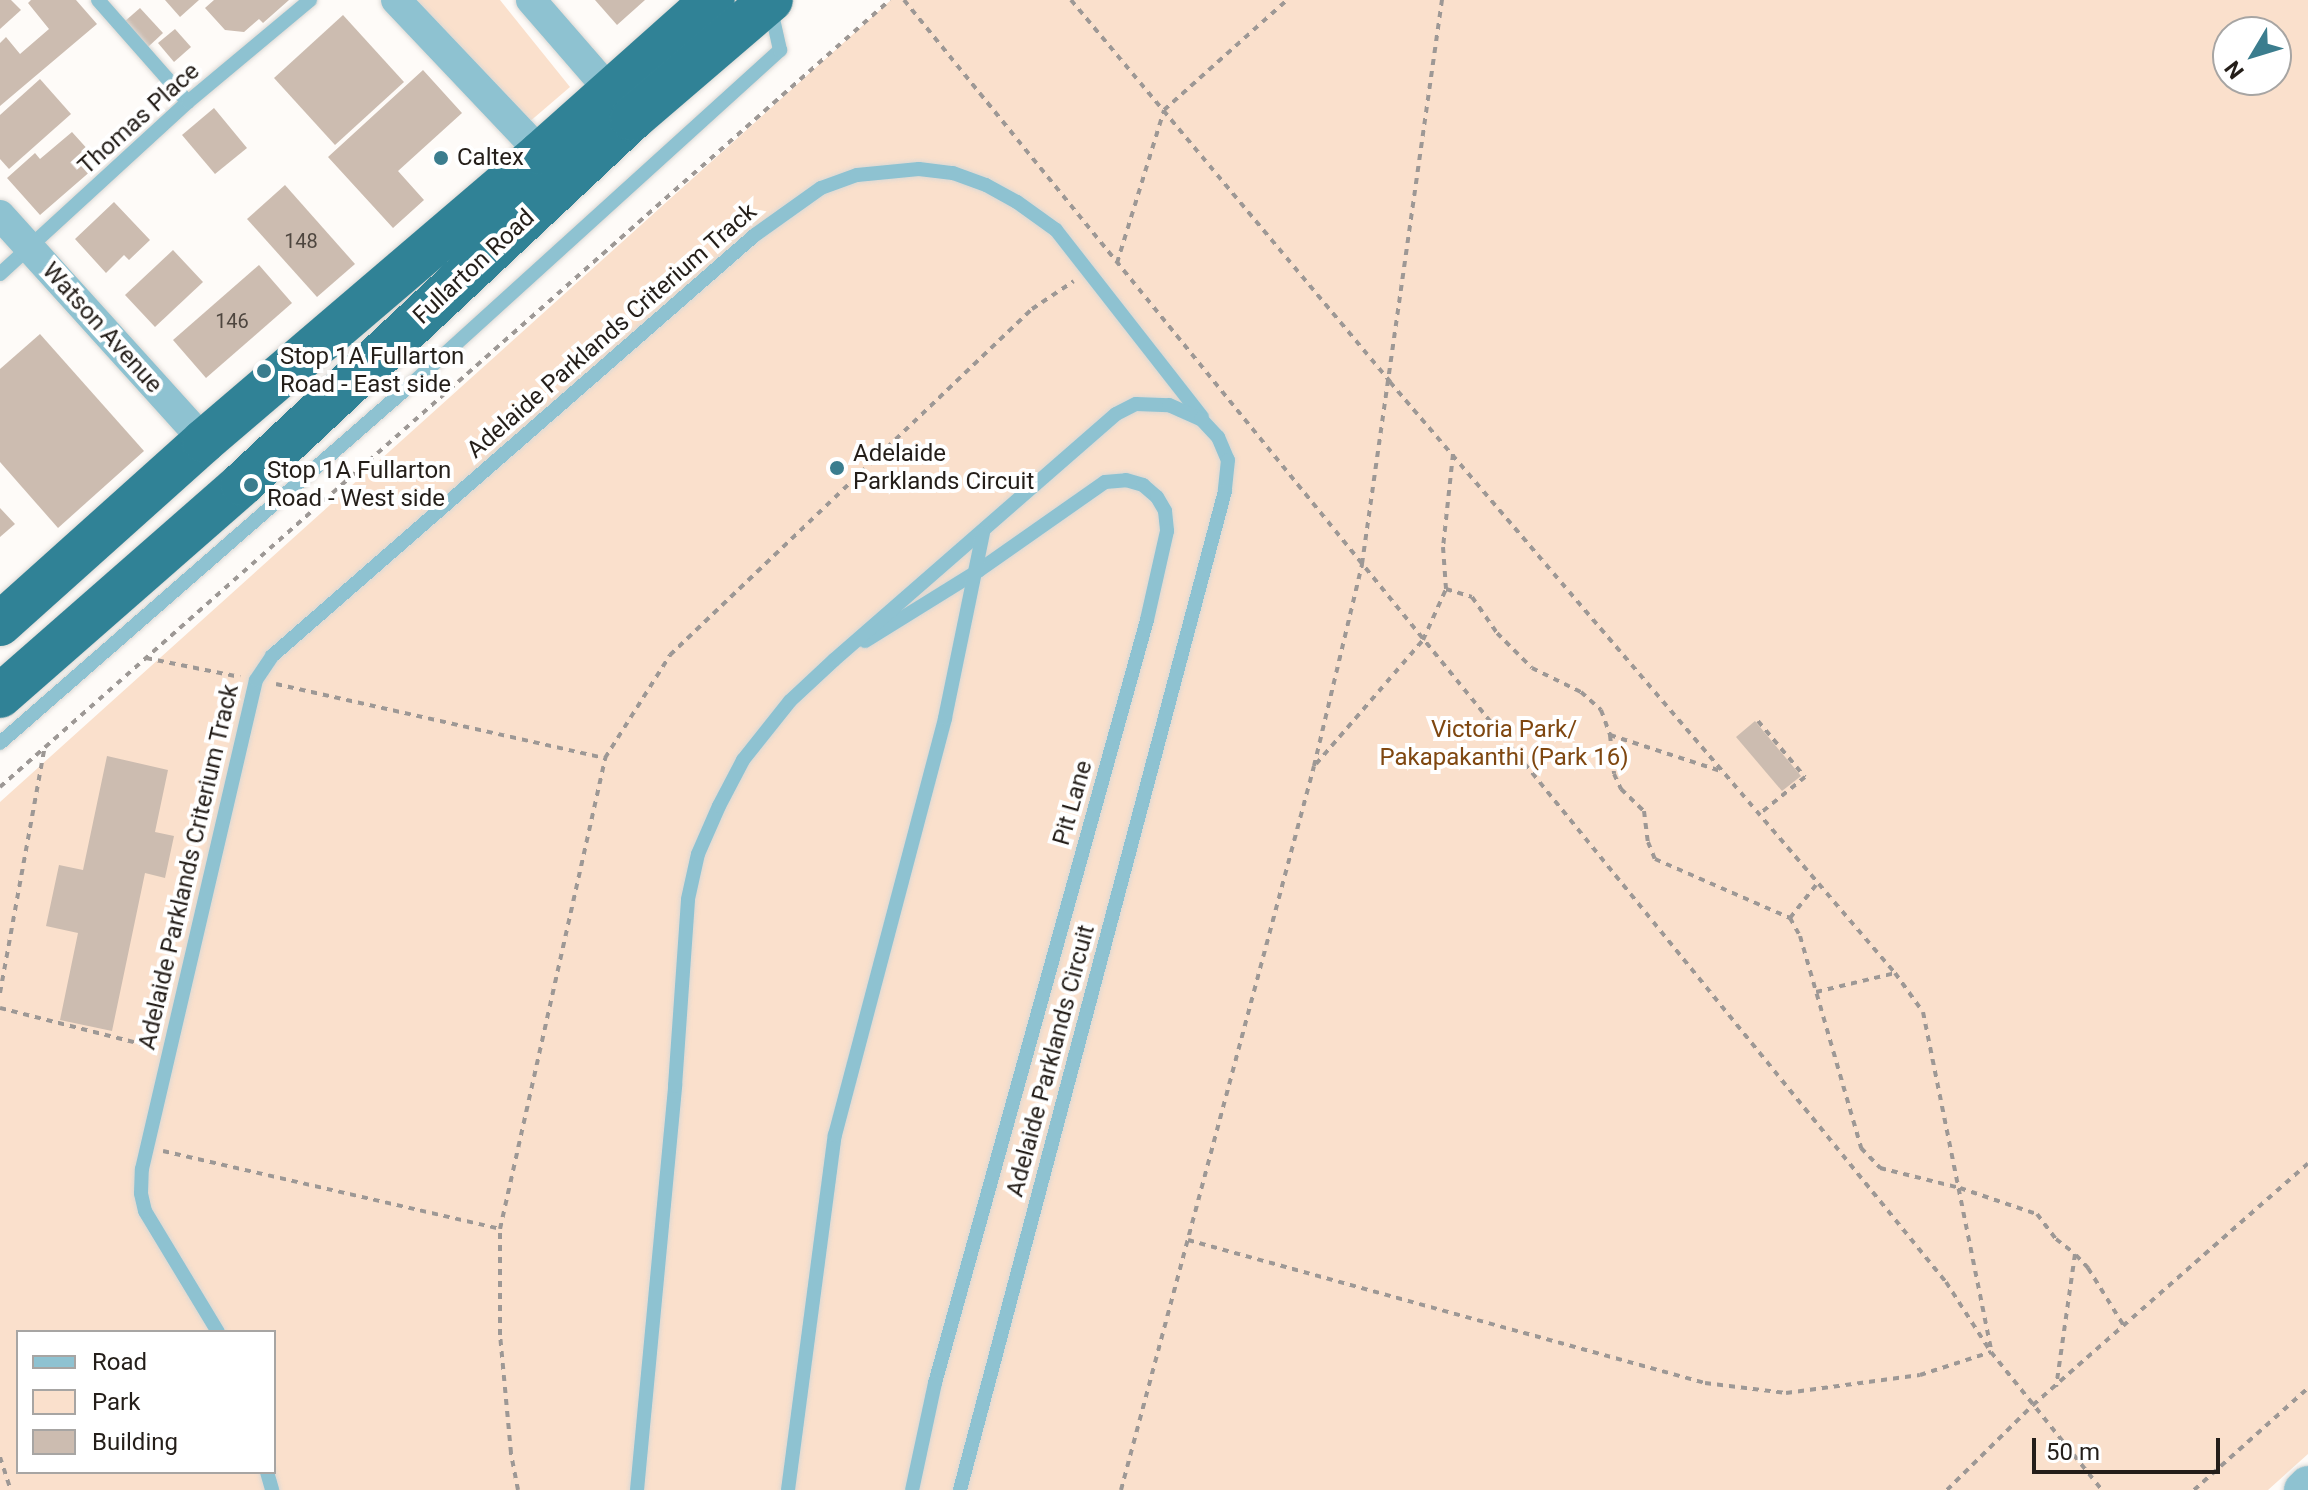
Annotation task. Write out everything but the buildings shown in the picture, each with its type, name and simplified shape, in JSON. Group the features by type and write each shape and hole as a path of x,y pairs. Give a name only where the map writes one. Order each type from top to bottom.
{"highway":[{"name":"Fullarton Road","path":"0,696 242,484 558,162 610,91 713,0"},
{"name":"Fullarton Road","path":"0,624 204,441 558,162 770,1"},
{"path":"204,441 242,484"}],"street":[{"path":"396,0 558,162"},
{"path":"531,0 610,91"},
{"name":"Watson Avenue","path":"0,215 204,441"},
{"path":"2303,1490 2308,1485"}],"lane":[{"path":"98,0 188,102"},
{"name":"Thomas Place","path":"0,274 188,102 310,0"},
{"path":"0,743 415,381 780,50 770,1"},
{"name":"Adelaide Parklands Criterium Track","path":"217,1330 145,1211 141,1193 146,1147 256,680 272,656 755,235 821,188 857,175 893,170 953,173 986,185 1017,202 1056,230 1208,425"},
{"path":"637,1490 674,1100 688,899 698,854 743,760 790,701 1099,428 1129,407 1144,403 1169,405 1193,414 1208,425"},
{"name":"Adelaide Parklands Circuit","path":"960,1490 1225,491 1228,460 1223,445 1208,425"},
{"name":"Pit Lane","path":"834,660 978,571 1105,482 1126,480 1143,485 1157,497 1165,511 1167,531 1147,620 935,1383 912,1490"},
{"path":"788,1490 835,1135 945,718 978,571 983,533"}],"path":[{"path":"0,787 890,0"},
{"path":"904,0 1946,1282 1991,1352 2102,1490"},
{"path":"1071,0 1390,382 1816,885 1895,973 1923,1012 1991,1352"},
{"path":"1117,264 1164,110 1287,0"},
{"path":"1121,1490 1314,766 1362,564 1442,0"},
{"path":"518,1490 511,1453 500,1335 500,1229 605,758 670,655 1032,309 1090,271 1117,264"},
{"path":"1314,766 1423,640 1446,589 1443,547 1453,454"},
{"path":"1446,589 1472,597 1497,633 1532,668 1581,692 1601,710 1610,735 1614,774 1621,789 1644,811 1648,842 1655,859 1790,918 1800,936 1861,1148 1880,1168 1960,1188 2037,1214 2056,1239 2088,1268 2124,1326"},
{"path":"145,658 225,674"},
{"path":"256,680 605,758"},
{"path":"1758,721 1805,777 1758,815"},
{"path":"1610,735 1720,770"},
{"path":"0,993 44,748"},
{"path":"1790,918 1816,885"},
{"path":"1816,992 1895,973"},
{"path":"0,1008 168,1051"},
{"path":"146,1147 500,1229"},
{"path":"1947,1490 2033,1405 2308,1163"},
{"path":"1188,1240 1705,1383 1786,1393 1920,1375 1991,1352"},
{"path":"2056,1387 2075,1254"},
{"path":"2194,1490 2308,1388"},
{"path":"0,1457 11,1490"}],"green space":[{"path":"410,0 500,0 570,87 528,123"},
{"name":"Victoria Park/ Pakapakanthi (Park 16)","path":"891,0 2308,0 2308,1454 2268,1490 0,1490 0,802"}],"place":[{"name":"Caltex","path":"441,158"},
{"name":"Stop 1A Fullarton Road - East side","path":"264,371"},
{"name":"Adelaide Parklands Circuit","path":"837,468"},
{"name":"Stop 1A Fullarton Road - West side","path":"251,485"}]}
